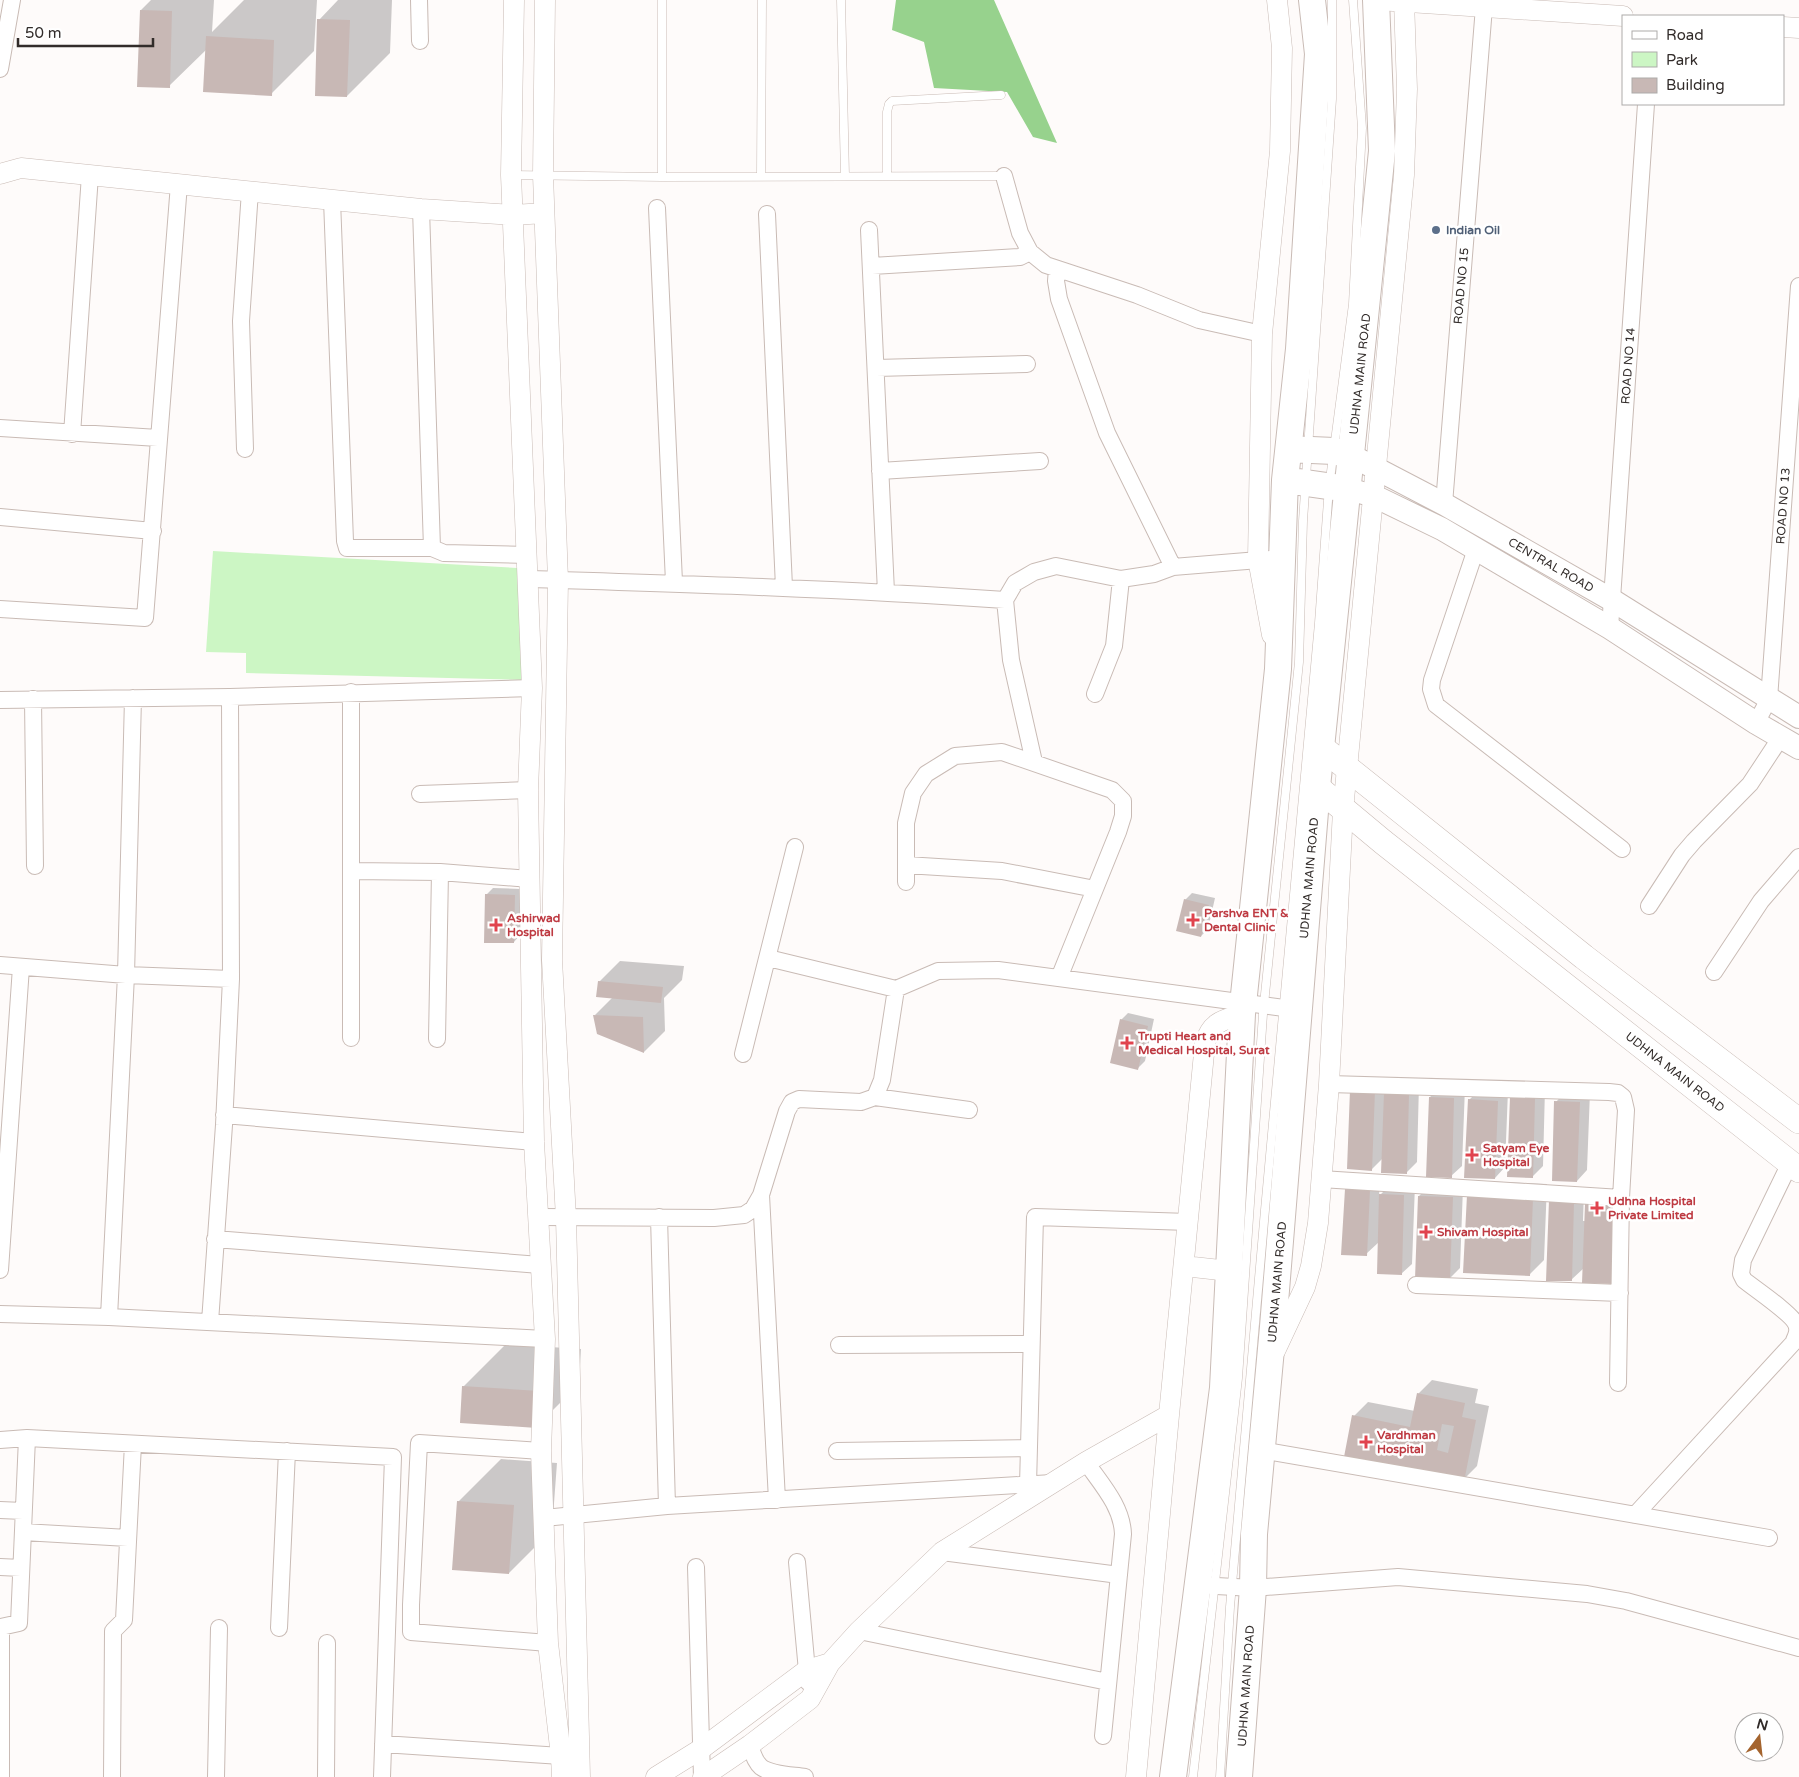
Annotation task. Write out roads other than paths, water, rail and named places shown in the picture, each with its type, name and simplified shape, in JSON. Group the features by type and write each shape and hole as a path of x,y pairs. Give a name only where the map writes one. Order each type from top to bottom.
{"highway":[{"path":"1173,1777 1206,1586 1223,1388 1229,1271 1278,669 1270,559 1317,484 1298,448 1299,349 1318,54 1312,0"},
{"name":"UDHNA MAIN ROAD","path":"1239,1777 1242,1588 1254,1534 1260,1450 1270,1362 1291,1009 1321,747 1317,484 1343,453 1382,151 1377,0"},
{"name":"CENTRAL ROAD","path":"1298,448 1343,453"}],"main road":[{"name":"CENTRAL ROAD","path":"1343,453 1375,467 1444,504 1612,600 1799,717"},
{"name":"CENTRAL ROAD","path":"1317,484 1374,496 1442,529 1610,628 1790,743"},
{"path":"1321,747 1584,957 1799,1121"},
{"name":"UDHNA MAIN ROAD","path":"1317,787 1343,810 1794,1166"}],"street":[{"path":"0,69 12,0"},
{"path":"419,0 420,41"},
{"path":"514,0 511,175 532,688 528,790 534,1142 545,1339 542,1451 548,1643 562,1777"},
{"path":"545,0 543,175 558,580 552,960 566,1218 580,1777"},
{"path":"1034,762 1011,660 1005,600 1016,583 1034,572 1056,566 1121,579 1154,574 1173,567 1270,559 1262,334 1280,151 1282,48 1277,0"},
{"path":"1377,0 1622,16"},
{"path":"1270,1362 1305,1286 1311,1266 1318,1222 1329,1084 1343,810 1404,175 1406,89 1404,1"},
{"name":"ROAD NO 15","path":"1444,504 1484,7"},
{"path":"1784,27 1799,28"},
{"name":"ROAD NO 14","path":"1610,628 1646,105"},
{"path":"0,174 21,168 421,209 514,215 544,213"},
{"path":"72,434 90,175"},
{"path":"1004,176 1020,233 1030,252 1046,265 1138,295 1199,320 1262,334"},
{"path":"0,609 145,618 179,184"},
{"path":"245,450 241,321 250,191"},
{"path":"332,200 347,548 432,548 444,553 528,555"},
{"path":"657,208 674,582"},
{"path":"421,209 432,548"},
{"path":"767,214 784,587"},
{"path":"869,230 886,592"},
{"path":"872,266 1020,258 1030,252"},
{"path":"1058,269 1056,281 1059,299 1107,433 1173,567"},
{"name":"ROAD NO 13","path":"1756,723 1772,701 1799,286"},
{"path":"876,368 1027,364"},
{"path":"0,428 158,438"},
{"path":"880,471 1040,461"},
{"path":"0,518 153,531"},
{"path":"1476,549 1432,680 1431,690 1436,705 1622,849"},
{"path":"529,579 674,582 886,592 1005,600"},
{"path":"1095,694 1114,646 1121,579"},
{"path":"0,700 230,697 532,688"},
{"path":"351,692 351,1038"},
{"path":"210,1322 231,979 230,697"},
{"path":"109,1317 126,975 133,698"},
{"path":"33,699 35,866"},
{"path":"1772,701 1799,705"},
{"path":"1649,906 1694,841 1790,743"},
{"path":"906,882 906,823 914,793 926,774 954,756 1002,752 1112,790 1123,801 1123,816 1060,978"},
{"path":"420,794 528,790"},
{"path":"743,1054 796,847"},
{"path":"1714,972 1761,901 1799,857"},
{"path":"906,865 1002,871 1095,889"},
{"path":"351,871 440,872 530,879"},
{"path":"437,1039 440,872"},
{"path":"768,958 896,989 938,971 998,970 1250,1006 1291,1009"},
{"path":"0,965 126,975 231,979"},
{"path":"0,1270 21,967"},
{"path":"875,1097 882,1080 896,989"},
{"path":"1136,1777 1205,1044 1212,1028 1250,1006"},
{"path":"1329,1084 1599,1091 1618,1094 1623,1097 1626,1102 1621,1198 1618,1383"},
{"path":"539,1217 714,1218 744,1216 753,1208 761,1195 787,1111 792,1102 799,1099 861,1102 875,1097 969,1110"},
{"path":"224,1116 534,1142"},
{"path":"1635,1515 1793,1343 1797,1336 1793,1319 1744,1280 1741,1274 1743,1260 1794,1166"},
{"path":"1321,1179 1621,1198"},
{"path":"761,1195 777,1500"},
{"path":"659,1217 667,1506"},
{"path":"1028,1485 1035,1217 1189,1222"},
{"path":"215,1239 540,1265"},
{"path":"1184,1266 1229,1271"},
{"path":"1416,1285 1620,1293"},
{"path":"0,1314 109,1317 545,1339"},
{"path":"839,1345 1031,1344"},
{"path":"702,1777 750,1745 810,1699 830,1664 859,1631 942,1552 1086,1462 1169,1416"},
{"path":"0,1440 27,1438 393,1457 382,1777"},
{"path":"1,1777 1,1627 19,1623 27,1438"},
{"path":"542,1451 419,1443 411,1632 548,1643"},
{"path":"112,1777 113,1631 124,1620 133,1444"},
{"path":"837,1451 1029,1448"},
{"path":"1260,1450 1769,1538"},
{"path":"279,1628 287,1451"},
{"path":"1086,1462 1119,1511 1123,1521 1103,1736"},
{"path":"544,1518 667,1506 1052,1483"},
{"path":"0,1510 24,1511"},
{"path":"23,1532 128,1538"},
{"path":"942,1552 1119,1576"},
{"path":"797,1562 810,1699"},
{"path":"0,1567 21,1568"},
{"path":"696,1567 702,1777"},
{"path":"1206,1586 1242,1588 1398,1577 1587,1594 1626,1601 1799,1648"},
{"path":"216,1777 219,1628"},
{"path":"859,1631 1108,1682"},
{"path":"326,1777 327,1643"},
{"path":"656,1777 701,1749 807,1670 830,1664"},
{"path":"383,1744 561,1756"},
{"path":"750,1745 764,1773 805,1777"}],"lane":[{"path":"662,0 662,177"},
{"path":"761,176 762,0"},
{"path":"841,0 845,176"},
{"path":"1298,448 1332,99 1332,0"},
{"path":"1343,453 1362,128 1353,0"},
{"path":"887,176 887,112 892,101 898,99 1001,96"},
{"path":"511,175 662,177 1004,176"},
{"path":"1193,1777 1206,1586 1238,1378 1250,1006 1299,662 1302,526 1317,484"},
{"path":"1220,1777 1242,1588 1291,1009 1319,623 1317,484"}],"place":[{"name":"Indian Oil","path":"1436,230"},
{"name":"Parshva ENT & Dental Clinic","path":"1193,920"},
{"name":"Ashirwad Hospital","path":"496,925"},
{"name":"Trupti Heart and Medical Hospital, Surat","path":"1127,1043"},
{"name":"Satyam Eye Hospital","path":"1472,1155"},
{"name":"Udhna Hospital Private Limited","path":"1597,1208"},
{"name":"Shivam Hospital","path":"1426,1232"},
{"name":"Vardhman Hospital","path":"1366,1442"}]}
